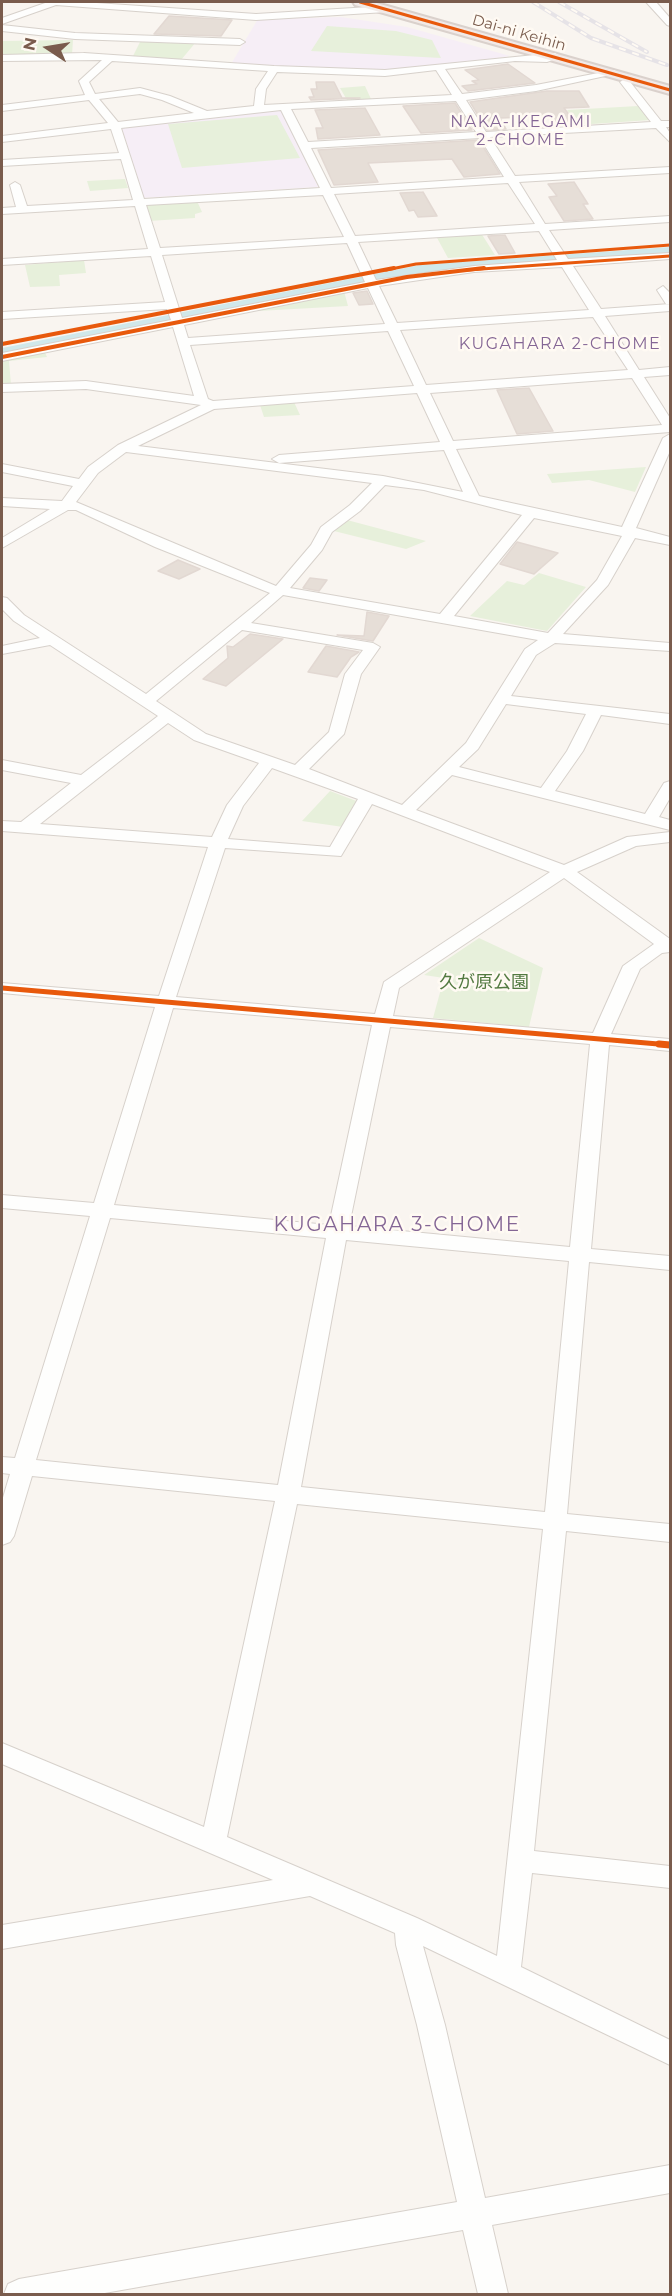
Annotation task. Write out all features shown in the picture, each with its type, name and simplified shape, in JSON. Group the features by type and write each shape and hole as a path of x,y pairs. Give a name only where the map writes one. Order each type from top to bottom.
{"highway":[{"name":"Dai-ni Keihin","path":"375,4 670,90"},
{"name":"Dai-ni Keihin","path":"375,4 670,83"}],"street":[{"path":"2,21 54,2 256,17 375,4"},
{"path":"152,19 167,2"},
{"path":"651,2 670,23"},
{"path":"225,66 262,8"},
{"path":"124,58 145,27"},
{"path":"2,28 137,38 245,35"},
{"path":"2,58 124,58 274,69 385,73 515,58 547,59 555,56"},
{"path":"110,58 84,79 91,96 115,125 173,314 206,403"},
{"path":"238,462 670,428 461,97 440,68"},
{"path":"259,108 261,89 274,69"},
{"path":"2,140 259,108 461,97 536,88 614,73"},
{"path":"631,78 625,82 665,124 670,139"},
{"path":"4,105 142,91 205,114"},
{"path":"285,107 370,278 473,498"},
{"path":"305,145 665,124"},
{"path":"2,164 124,156"},
{"path":"2,211 670,170"},
{"path":"15,185 22,209"},
{"path":"2,262 670,219"},
{"path":"2,344 370,278 670,245"},
{"path":"563,258 640,262 670,256"},
{"path":"663,290 670,301"},
{"path":"183,342 670,308"},
{"path":"2,316 173,314"},
{"path":"2,357 173,314"},
{"path":"2,388 86,384 206,403 670,370"},
{"path":"2,544 66,505 93,470 123,448 206,403"},
{"path":"405,811 472,746 530,652 552,638 603,582 630,533 629,528 670,438"},
{"path":"123,448 383,480 670,541"},
{"path":"2,468 82,484"},
{"path":"147,701 279,591 317,547 326,530 355,508 383,480"},
{"path":"2,502 79,506 160,544 265,588 552,638 670,647"},
{"path":"444,619 531,513"},
{"path":"2,601 15,615 200,737 270,760 566,872 669,946"},
{"path":"237,625 373,647 353,674 336,734 298,771"},
{"path":"2,650 54,640"},
{"path":"501,699 670,719"},
{"path":"545,794 575,751 596,710"},
{"path":"24,828 168,716"},
{"path":"2,1536 13,1466 102,1210 165,1004 218,843 235,805 270,760"},
{"path":"2,765 85,781"},
{"path":"448,769 670,825"},
{"path":"649,819 670,786"},
{"path":"2,826 335,852 368,797"},
{"path":"213,1844 288,1494 380,1020 390,986 552,877 633,841 670,837"},
{"path":"506,1972 520,1860 555,1521 600,1039 632,966 656,949 669,946"},
{"path":"2,988 165,1004 670,1045"},
{"path":"2,1201 670,1263"},
{"path":"13,1466 670,1533"},
{"path":"2,1753 308,1886 408,1926 670,2053"},
{"path":"520,1860 670,1877"},
{"path":"2,1937 308,1886"},
{"path":"408,1926 410,1946 431,2025 493,2295"},
{"path":"19,2295 670,2180"}],"shaded area":[{"path":"341,17 407,27 510,56 400,72 231,64 258,19"},
{"path":"283,108 318,187 141,198 119,126"}],"green space":[{"path":"327,26 396,31 432,40 441,58 311,51"},
{"path":"73,40 72,55 2,56 2,41"},
{"path":"141,40 196,42 181,60 132,58"},
{"path":"365,86 371,99 347,100 340,88"},
{"path":"638,106 651,120 577,125 567,110"},
{"path":"277,115 300,158 182,168 168,124"},
{"path":"125,179 128,188 90,191 87,181"},
{"path":"197,201 202,212 195,214 195,218 149,221 144,205"},
{"path":"481,233 495,255 448,258 436,236"},
{"path":"84,260 86,273 59,275 60,286 30,287 25,265"},
{"path":"344,291 348,306 258,311 257,308"},
{"path":"44,350 47,357 9,361 11,385 2,385 2,358"},
{"path":"294,402 300,415 264,417 260,405"},
{"path":"646,467 635,492 589,480 552,483 547,474"},
{"path":"347,520 426,541 406,549 334,531"},
{"path":"539,573 586,587 547,631 470,616 507,581 524,585"},
{"path":"330,791 359,802 343,827 302,821"},
{"name":"久が原公園","path":"479,938 543,968 529,1027 433,1018 444,978 424,975"}],"water":[{"path":"670,247 670,254 443,270 407,275 2,356 2,348 420,265"}],"building":[{"path":"169,16 232,20 221,36 154,34"},
{"path":"508,64 535,83 468,91 462,86 477,84 472,81 479,80 465,70"},
{"path":"316,82 334,82 342,98 360,98 311,100 309,97 314,97 311,89 317,89"},
{"path":"547,91 579,91 589,107 564,108 574,121 556,123 551,116 500,118 506,129 487,130 470,102"},
{"path":"455,103 472,130 421,133 403,106"},
{"path":"365,108 380,135 318,139 316,128 323,128 315,110"},
{"path":"479,140 500,174 464,177 452,159 368,163 378,182 334,185 318,150"},
{"path":"574,182 588,204 583,204 593,219 564,221 549,197 557,196 548,184"},
{"path":"423,192 437,216 418,217 414,210 409,211 400,193"},
{"path":"505,235 515,253 499,254 488,236"},
{"path":"367,291 373,304 359,305 353,293"},
{"path":"529,388 553,431 517,434 497,390"},
{"path":"517,542 558,553 534,574 500,564"},
{"path":"178,560 200,569 179,579 158,571"},
{"path":"310,578 327,580 319,591 303,588"},
{"path":"367,612 389,616 373,641 337,635 364,636"},
{"path":"250,634 283,639 226,686 203,679 228,658 227,646 233,647"},
{"path":"326,646 359,652 351,657 337,677 308,672"}],"railway":[{"path":"533,2 591,38 667,65"},
{"path":"559,2 647,52"}],"cycle path":[{"path":"360,2 670,90"},
{"path":"2,344 416,264 670,245"},
{"path":"2,357 407,277 474,269 670,256"},
{"path":"2,988 670,1045"}],"district":[{"name":"NAKA-IKEGAMI 2-CHOME","path":"521,131"},
{"name":"KUGAHARA 2-CHOME","path":"560,344"},
{"name":"KUGAHARA 3-CHOME","path":"397,1225"}]}
